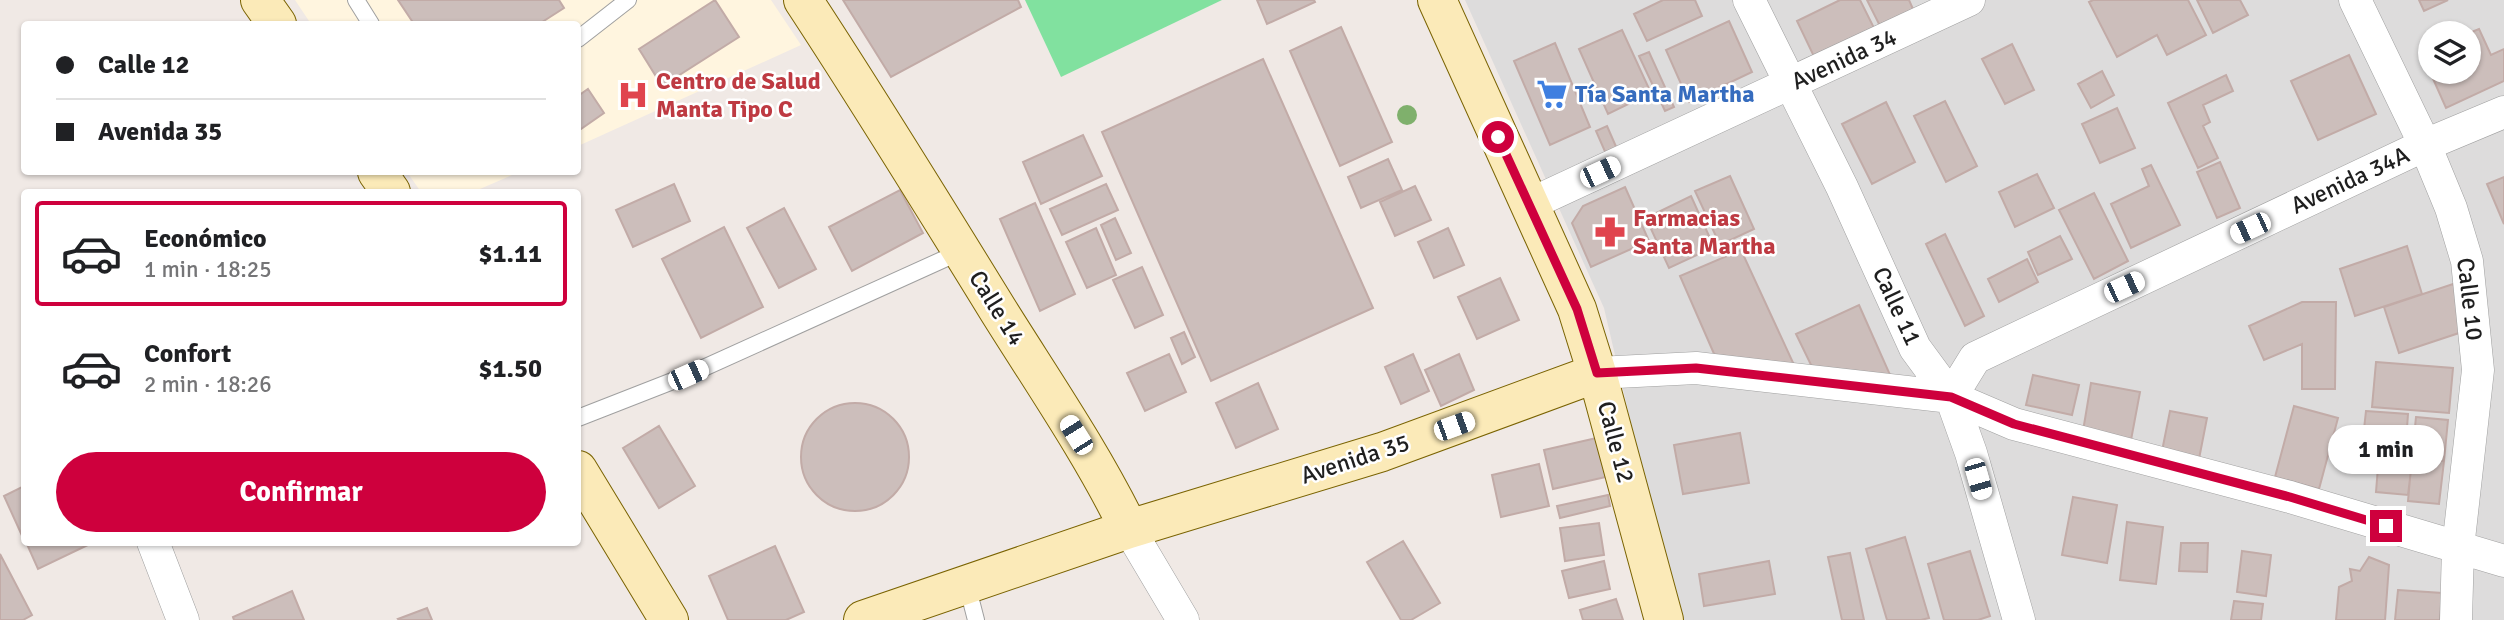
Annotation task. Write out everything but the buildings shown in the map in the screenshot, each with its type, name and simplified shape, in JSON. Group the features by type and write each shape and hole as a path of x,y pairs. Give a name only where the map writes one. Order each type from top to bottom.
{"street":[{"path":"260,0 275,21"},
{"name":"Calle 14","path":"803,0 866,96 1110,490 1129,529 1183,620"},
{"name":"Calle 12","path":"1437,0 1577,309 1664,620"},
{"name":"Calle 11","path":"1749,0 1842,187 1915,348 1951,397 1971,453 2019,620"},
{"name":"Avenida 34","path":"1528,205 1969,0"},
{"name":"Calle 10","path":"2355,0 2425,145 2451,208 2467,261 2478,370 2458,548 2456,620"},
{"name":"Avenida 34A","path":"1951,397 1975,358 2425,145 2504,112"},
{"name":"Avenida 35","path":"863,620 971,602 1129,529 1382,452 1597,373 1696,368 1951,397 2014,424 2290,497 2504,561"},
{"path":"581,475 669,620"},
{"path":"155,546 183,620"}],"lane":[{"path":"356,0 369,21"},
{"path":"581,37 628,0"},
{"path":"581,417 688,375 962,251"}],"shaded area":[{"name":"Centro de Salud Manta Tipo C","path":"295,0 771,0 801,45 581,145 581,21 309,21"},
{"path":"1465,0 2504,0 2504,620 1677,620 1604,308"},
{"path":"409,175 512,175 480,189 419,189"}],"green space":[{"path":"1025,0 1222,0 1061,77"}],"place":[{"name":"Tía Santa Martha","path":"1552,94"},
{"name":"Centro de Salud Manta Tipo C","path":"633,95"},
{"name":"Farmacias Santa Martha","path":"1610,232"}],"route":[{"path":"1498,137 1577,309 1597,373 1696,368 1951,397 2014,424 2290,497 2386,526"}]}
